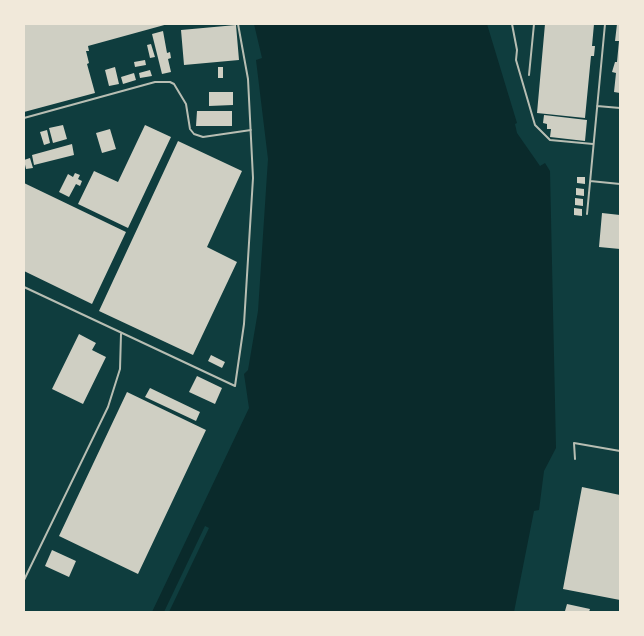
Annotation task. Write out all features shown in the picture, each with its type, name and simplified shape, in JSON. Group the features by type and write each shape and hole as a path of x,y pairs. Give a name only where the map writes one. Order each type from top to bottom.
{"lane":[{"path":"24,287 121,334 235,386 244,324 253,178 248,79 238,24"},
{"path":"512,24 517,50 516,60 535,125 550,140 593,144"},
{"path":"529,75 534,24"},
{"path":"586,214 605,24"},
{"path":"24,118 155,82 165,82 174,84 186,104 190,130 194,134 203,137 251,130"},
{"path":"597,106 620,108"},
{"path":"590,180 620,184"},
{"path":"24,580 108,407 120,369 121,334"},
{"path":"575,459 574,443 620,451"}],"water":[{"path":"254,24 487,24 517,123 515,124 517,133 540,166 545,163 550,171 556,448 544,471 539,510 534,511 514,612 152,612 249,408 244,374 248,370 258,311 268,159 256,60 262,58"}],"pier":[{"path":"205,526 209,528 169,612 164,612"}],"building":[{"path":"24,24 168,24 88,46 89,51 86,51 89,63 87,64 95,93 24,112"},
{"path":"545,24 594,24 592,46 595,46 594,56 591,56 585,118 537,113"},
{"path":"617,24 620,24 620,93 614,92 616,73 612,72 615,62 617,62 619,41 615,41"},
{"path":"236,25 239,60 184,65 181,30"},
{"path":"163,31 167,53 170,52 171,58 168,59 171,72 162,74 152,34"},
{"path":"151,44 155,57 150,58 147,45"},
{"path":"145,60 146,65 135,67 134,62"},
{"path":"115,67 119,84 109,86 105,70"},
{"path":"218,67 223,67 223,78 218,78"},
{"path":"150,70 152,76 140,78 139,73"},
{"path":"134,73 136,80 123,84 121,77"},
{"path":"209,92 233,92 233,105 209,106"},
{"path":"197,111 232,111 232,126 196,126"},
{"path":"544,115 587,120 585,141 550,137 551,129 547,129 547,124 543,123"},
{"path":"63,125 67,139 53,143 49,128"},
{"path":"145,125 171,137 128,228 78,204 94,171 118,182"},
{"path":"110,129 116,149 102,153 96,133"},
{"path":"47,130 50,143 44,145 40,132"},
{"path":"178,141 242,171 207,247 237,262 193,355 99,311"},
{"path":"72,144 74,155 34,165 32,155"},
{"path":"30,158 33,168 26,169 24,160"},
{"path":"75,173 80,175 78,179 82,181 80,186 76,184 69,197 59,192 68,174 73,177"},
{"path":"577,177 585,177 585,184 577,183"},
{"path":"24,183 126,232 92,304 24,271"},
{"path":"576,188 584,189 584,196 576,195"},
{"path":"575,198 583,199 583,206 575,205"},
{"path":"574,208 582,209 582,216 574,215"},
{"path":"602,213 620,215 620,249 599,247"},
{"path":"79,334 96,343 92,350 106,357 83,404 52,389"},
{"path":"211,355 225,362 222,368 208,361"},
{"path":"197,376 222,388 215,404 189,392"},
{"path":"150,388 200,412 196,421 145,397"},
{"path":"127,392 206,430 138,574 59,536"},
{"path":"582,487 620,495 620,600 563,589"},
{"path":"52,550 76,561 69,577 45,566"},
{"path":"567,604 590,609 589,612 565,611"}]}
